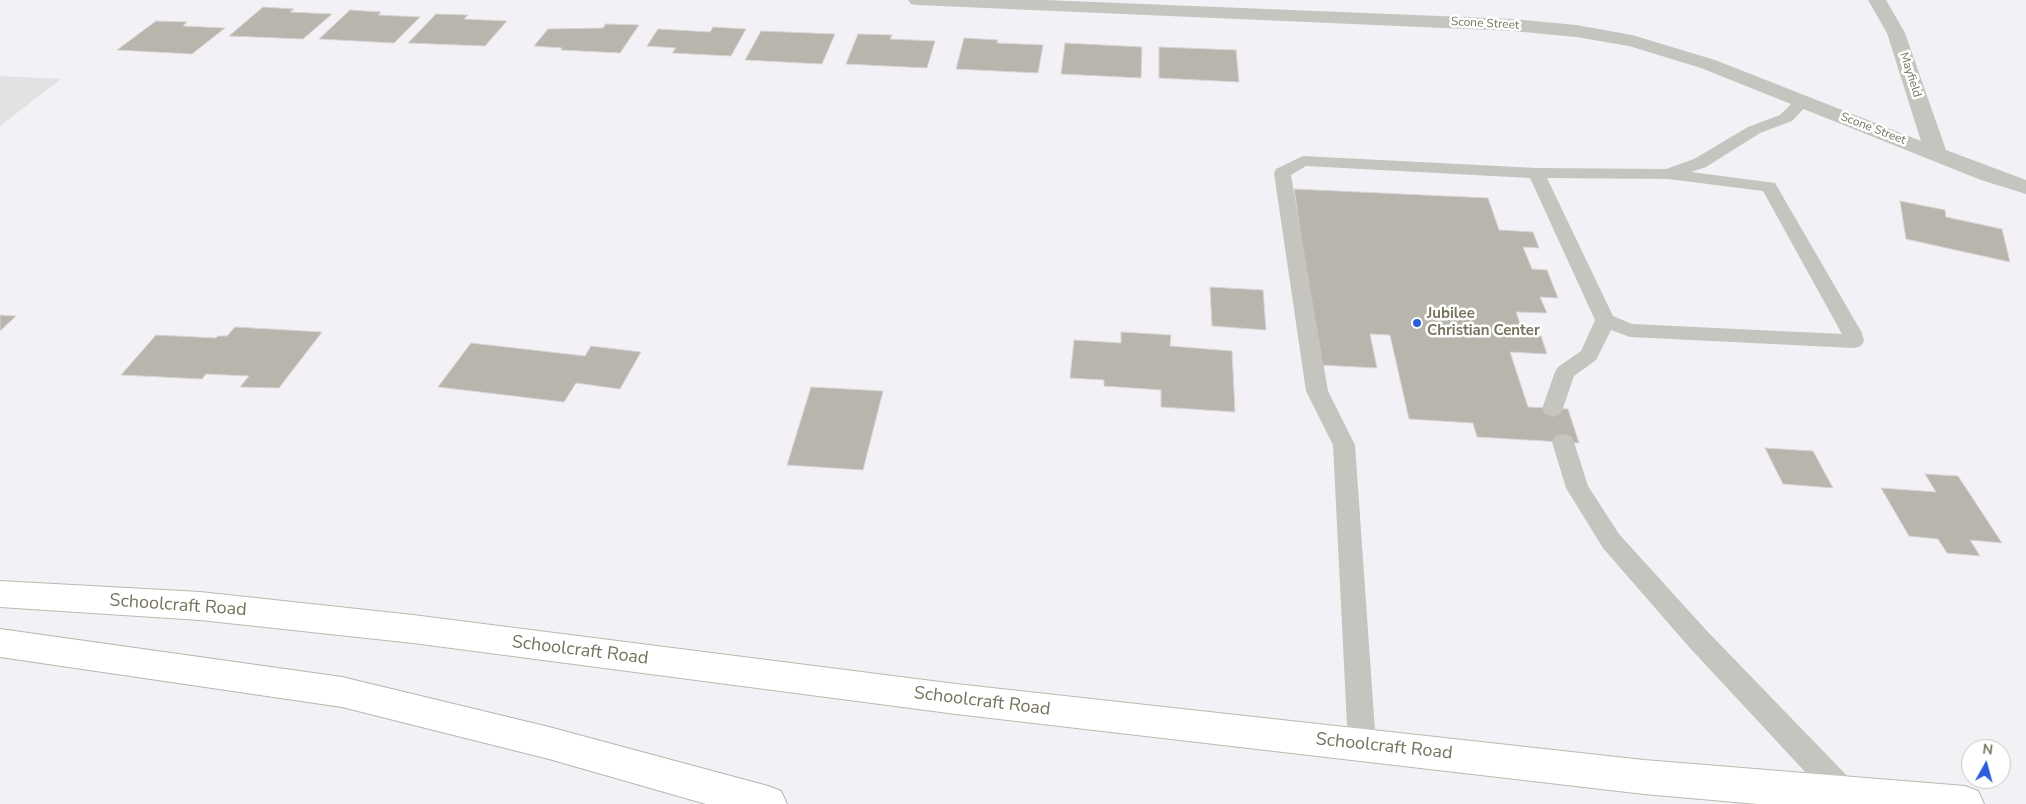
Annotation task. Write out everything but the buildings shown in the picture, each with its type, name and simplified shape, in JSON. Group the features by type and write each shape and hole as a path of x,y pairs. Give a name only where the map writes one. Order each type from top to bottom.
{"main road":[{"name":"Schoolcraft Road","path":"0,594 200,606 413,629 956,699 1644,777 1965,804"},
{"path":"0,643 342,692 549,742 768,804"}],"street":[{"name":"Scone Street","path":"917,0 1513,25 1576,30 1669,51 1989,175 2026,187"},
{"name":"Mayfield","path":"1877,0 1896,33 1936,153"}],"lane":[{"path":"1668,174 1700,163 1754,130 1786,118 1802,102"},
{"path":"1362,745 1344,445 1317,390 1282,174 1303,161 1536,173 1668,174 1769,187 1852,332 1854,340 1630,330 1605,320 1536,173"},
{"path":"1553,409 1565,372 1588,355 1605,320"},
{"path":"1563,442 1577,488 1611,541 1698,639 1845,794"}],"shaded area":[{"path":"0,76 61,79 0,126"}],"place":[{"name":"Jubilee Christian Center","path":"1417,323"}]}
